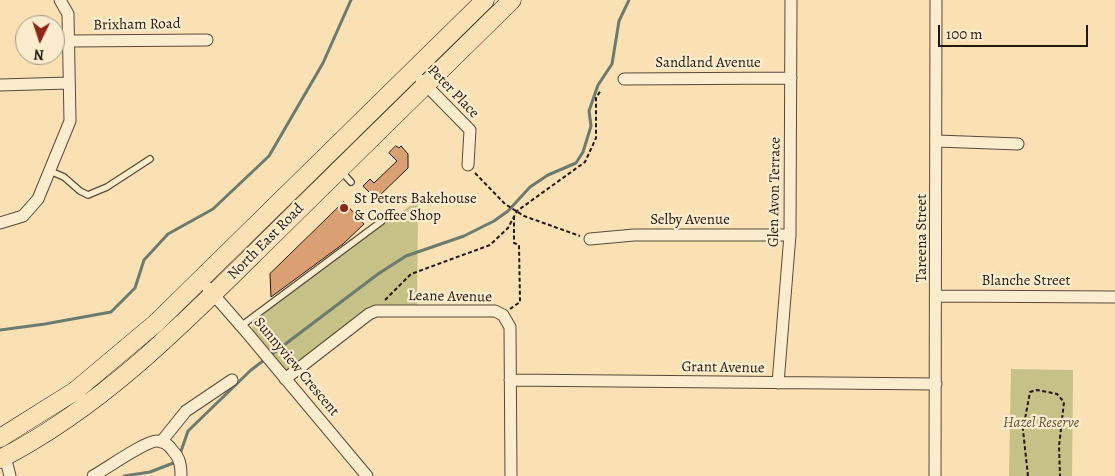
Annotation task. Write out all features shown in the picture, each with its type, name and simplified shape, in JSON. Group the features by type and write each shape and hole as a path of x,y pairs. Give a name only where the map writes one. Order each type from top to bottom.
{"main road":[{"name":"North East Road","path":"3,457 20,449 105,391 141,362 213,294 346,176 426,85 512,0"},
{"name":"North East Road","path":"0,438 49,409 112,361 156,323 411,72 478,2"}],"street":[{"path":"0,223 23,216 38,199 70,121 68,14 60,0"},
{"name":"Glen Avon Terrace","path":"778,383 790,235 791,0"},
{"name":"Tareena Street","path":"935,476 937,296 936,0"},
{"path":"478,2 492,20"},
{"name":"Brixham Road","path":"68,41 207,40"},
{"name":"Peter Place","path":"411,72 470,130 468,166"},
{"name":"Sandland Avenue","path":"624,78 791,78"},
{"path":"0,85 68,83"},
{"path":"937,142 1018,144"},
{"name":"Selby Avenue","path":"590,239 634,235 790,235"},
{"name":"Sunnyview Crescent","path":"200,279 242,326 364,475"},
{"name":"Blanche Street","path":"937,296 1115,297"},
{"name":"Leane Avenue","path":"376,311 482,310 495,311 503,315 510,327 511,476"},
{"path":"285,379 369,314 376,311"},
{"path":"161,442 186,411 232,380"},
{"name":"Grant Avenue","path":"510,380 936,384"},
{"path":"92,476 146,444 161,442 168,445 178,459 181,476"},
{"path":"3,457 10,476"}],"lane":[{"path":"50,171 64,177 80,191 88,195 107,187 150,159"},
{"path":"242,326 382,221"}],"path":[{"path":"376,311 411,274 490,245 508,228 517,211 585,162 596,138 596,98 601,90"},
{"path":"468,166 505,204 524,216 590,239"},
{"path":"503,315 520,302 519,245 514,242 514,215"},
{"path":"1028,476 1026,474 1023,430 1030,392 1036,390 1058,394 1064,402 1059,446 1060,476"}],"green space":[{"path":"418,200 417,310 376,311 285,379 248,334 263,310"},
{"name":"Hazel Reserve","path":"1011,369 1073,370 1072,476 1009,476"}],"building":[{"path":"396,146 399,148 401,146 408,154 408,168 376,199 363,186 370,179 374,183 397,161 389,153"},
{"path":"344,202 364,224 343,244 271,297 270,274"}],"waterway":[{"path":"0,330 111,312 135,288 144,260 168,234 213,209 269,156 323,63 351,0"},
{"path":"179,457 188,431 251,370 378,274 406,256 464,236 494,221 508,211 530,187 548,175 576,163 583,152 591,126 589,111 598,85 612,64 619,21 629,0"},
{"path":"124,476 150,472 176,462"}],"place":[{"name":"St Peters Bakehouse & Coffee Shop","path":"344,208"}]}
